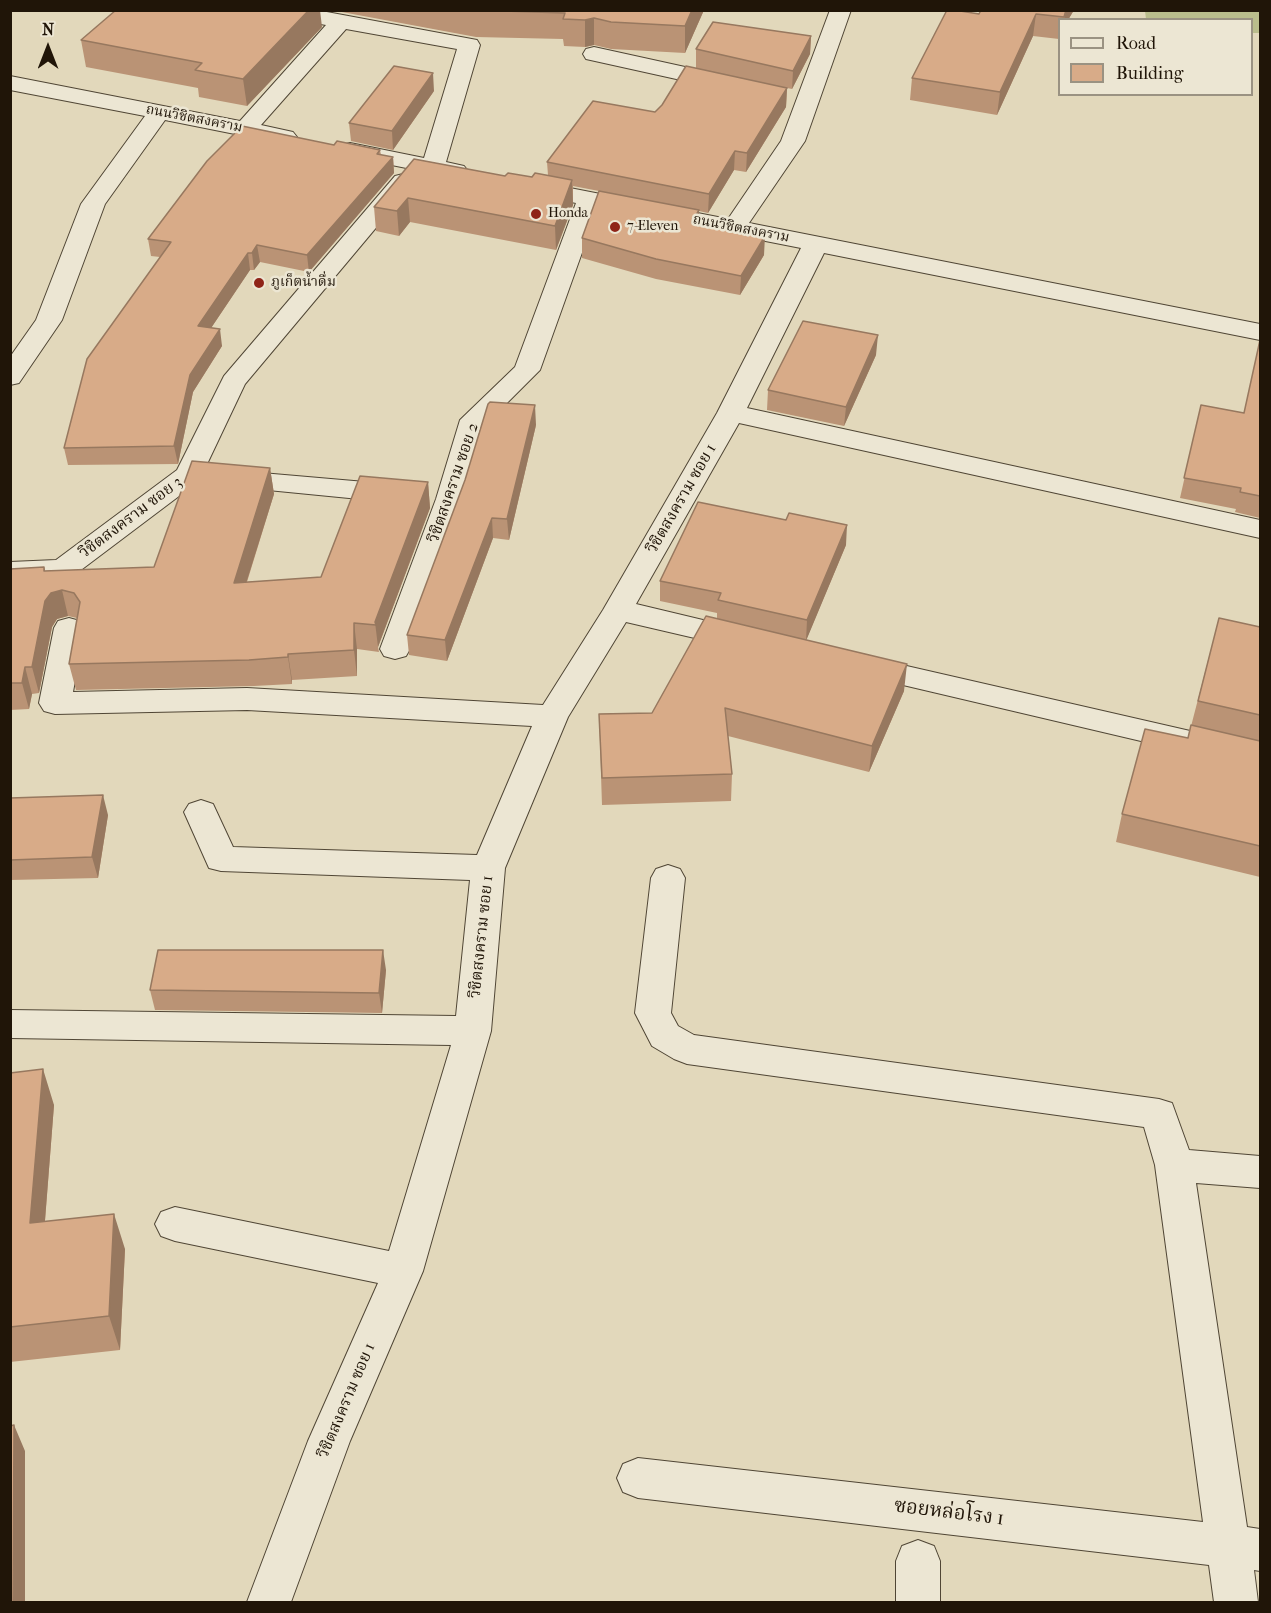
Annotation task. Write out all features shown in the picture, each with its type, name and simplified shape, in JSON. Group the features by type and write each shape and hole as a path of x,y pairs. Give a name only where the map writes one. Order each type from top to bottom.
{"street":[{"path":"278,10 469,45 426,165"},
{"path":"734,228 793,141 796,100 841,10"},
{"path":"245,130 340,22"},
{"path":"594,54 741,87"},
{"name":"ถนนวิชิตสงคราม","path":"10,83 478,176"},
{"path":"10,377 49,320 93,204 159,112"},
{"name":"วิชิตสงคราม ซอย 3","path":"10,572 63,569 189,475 233,382 426,165"},
{"name":"ถนนวิชิตสงคราม","path":"511,183 1260,332"},
{"name":"วิชิตสงคราม ซอย 2","path":"395,649 450,499 474,420 528,370 589,200"},
{"name":"วิชิตสงคราม ซอย 1","path":"269,1602 329,1441 403,1271 473,1031 488,868 552,716 618,610 731,413 816,244"},
{"path":"731,413 1260,529"},
{"path":"189,475 450,499"},
{"path":"618,610 770,645"},
{"path":"69,628 55,702 247,699 552,716"},
{"path":"840,661 1260,758"},
{"path":"201,812 220,860 488,868"},
{"path":"668,878 653,1013 666,1036 687,1049 1159,1114 1174,1165 1244,1549 1236,1602"},
{"path":"10,1024 473,1031"},
{"path":"1174,1165 1260,1172"},
{"path":"176,1224 403,1271"},
{"name":"ซอยหล่อโรง 1","path":"638,1478 928,1510 1244,1549"}],"green space":[{"path":"1145,11 1260,11 1260,33 1253,33 1253,18 1146,18"}],"building":[{"path":"116,10 309,10 243,79 195,70 202,63 81,40"},
{"path":"472,10 692,10 685,26 611,22 594,18 563,19 565,13"},
{"path":"947,10 979,14 981,10 1066,10 1064,17 1036,14 1000,92 912,78"},
{"path":"713,22 811,36 793,71 696,49"},
{"path":"394,66 433,73 392,131 349,123"},
{"path":"686,66 787,88 747,153 735,151 709,194 547,162 593,101 655,112 662,105"},
{"path":"242,126 334,145 337,141 380,150 377,154 393,157 307,255 257,245 252,253 248,253 198,326 220,329 190,375 174,446 64,448 87,359 171,242 148,239 207,161"},
{"path":"414,159 505,176 508,173 532,177 535,173 572,180 555,226 408,198 397,211 374,207"},
{"path":"599,191 699,210 692,222 765,236 741,276 656,259 582,238"},
{"path":"803,321 878,335 846,407 768,390"},
{"path":"1260,340 1260,496 1240,492 1241,488 1184,478 1201,405 1244,413"},
{"path":"490,402 535,405 507,519 492,518 445,640 407,635 465,480"},
{"path":"192,461 270,468 234,583 321,577 360,476 428,482 375,622 376,625 354,623 354,650 288,654 288,657 249,660 69,664 80,602 74,593 62,590 51,593 45,601 32,667 25,667 22,683 10,683 10,569 44,567 44,571 154,567"},
{"path":"698,502 786,520 789,513 847,525 807,620 718,600 721,593 660,581"},
{"path":"706,616 907,664 872,746 725,708 732,774 602,778 599,714 652,713"},
{"path":"1219,618 1260,627 1260,715 1198,701"},
{"path":"1191,725 1260,741 1260,846 1122,814 1145,729 1188,738"},
{"path":"103,795 92,857 10,860 10,798"},
{"path":"158,950 383,950 379,993 150,990"},
{"path":"43,1069 30,1223 114,1214 109,1316 10,1327 10,1073"},
{"path":"14,1425 13,1602 10,1602 10,1426"}],"place":[{"name":"Honda","path":"536,214"},
{"name":"7-Eleven","path":"615,227"},
{"name":"ภูเก็ตน้ำดื่ม","path":"259,283"}]}
